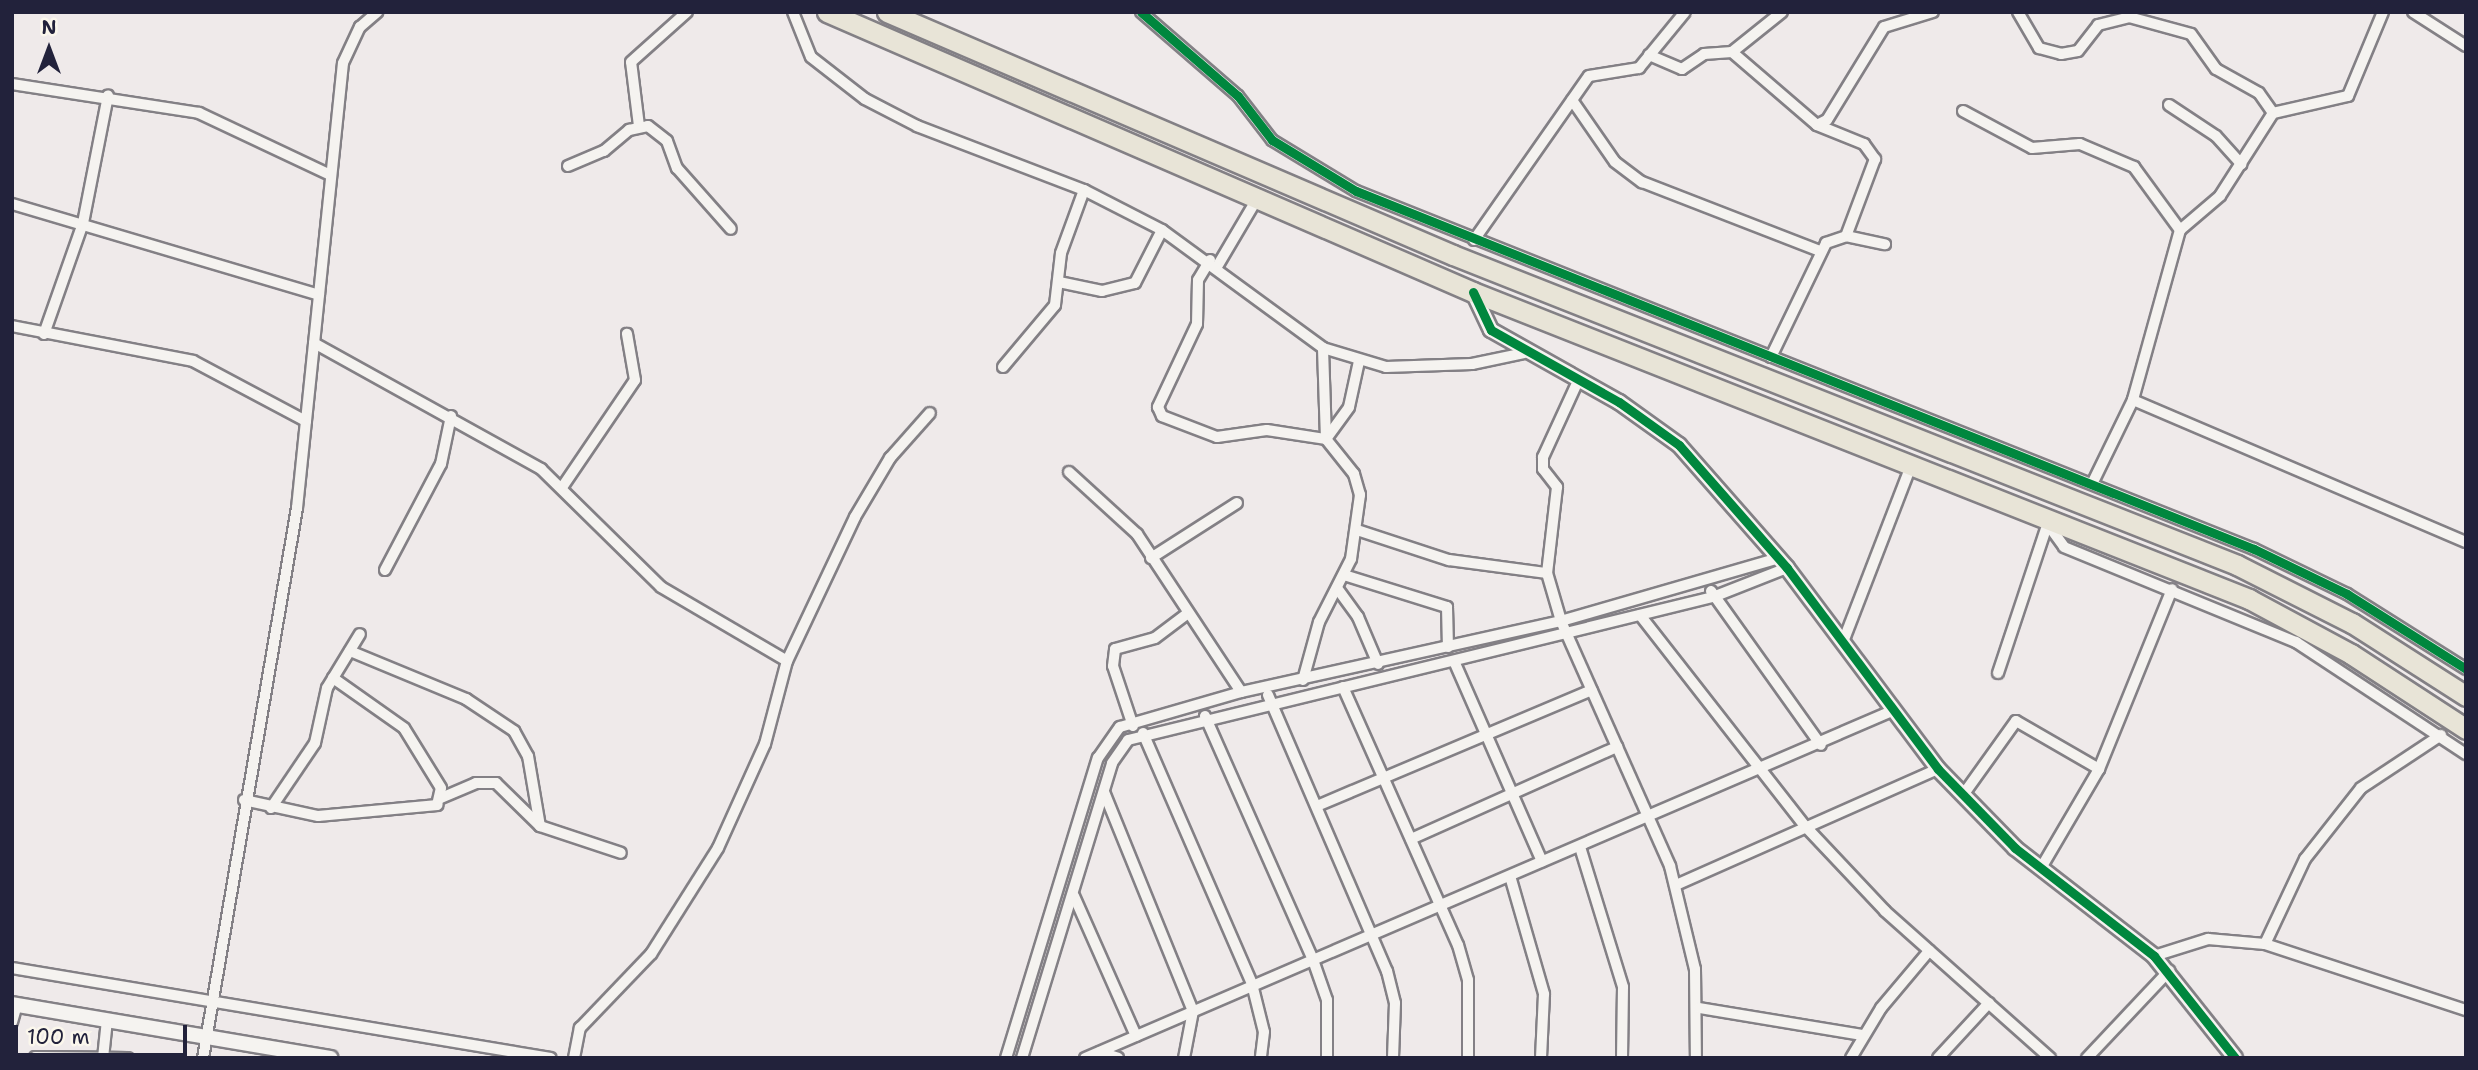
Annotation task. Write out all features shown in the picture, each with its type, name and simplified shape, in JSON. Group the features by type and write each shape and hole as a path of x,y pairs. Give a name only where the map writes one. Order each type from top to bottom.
{"highway":[{"path":"827,12 1473,292 1912,463 2043,522 2249,598 2351,654 2466,729"},
{"path":"887,12 1453,255 2237,565 2352,623 2466,696"}],"street":[{"path":"203,1058 209,1000 283,598 306,421 343,63 360,27 377,12"},
{"path":"639,126 631,62 687,12"},
{"path":"793,12 811,57 865,99 917,126 1084,190 1162,230 1214,263 1323,348 1359,361 1438,366 1524,353"},
{"path":"1141,12 1175,36 1301,163 1474,240 2094,480 2347,594 2466,669"},
{"path":"1474,240 1572,100 1596,71 1633,71 1685,12"},
{"path":"1649,55 1682,69 1703,54 1732,52 1782,12"},
{"path":"1817,125 1827,120 1884,27 1933,12"},
{"path":"2018,12 2039,48 2061,54 2078,51 2098,25 2129,17 2191,34 2216,69 2259,93 2273,113"},
{"path":"2094,480 2133,400 2180,230 2220,196 2273,113 2348,96 2383,12"},
{"path":"2413,12 2466,46"},
{"path":"1732,52 1817,125 1864,144 1875,159 1846,236 1819,251 1771,357"},
{"path":"12,84 108,95 200,113 330,175"},
{"path":"44,334 83,223 108,95"},
{"path":"1572,100 1615,162 1642,182 1819,251"},
{"path":"2168,105 2216,136 2241,164"},
{"path":"1963,111 2032,148 2080,144 2134,167 2180,230"},
{"path":"568,166 639,126"},
{"path":"639,126 667,141 677,168 731,229"},
{"path":"1003,367 1049,316 1059,282 1061,253 1084,190"},
{"path":"1258,197 1214,263 1198,280 1197,324 1159,412 1217,437 1267,430 1326,439"},
{"path":"12,204 319,295"},
{"path":"1059,282 1102,291 1135,283 1162,230"},
{"path":"1846,236 1885,244"},
{"path":"1473,292 1491,330 1524,353 1578,381 1679,445 1783,563 1938,769 2041,868 2154,956 2169,971 2235,1058"},
{"path":"12,326 193,361 306,421"},
{"path":"564,486 635,380 627,334"},
{"path":"314,343 451,416 564,486 662,587 787,660"},
{"path":"1303,680 1344,575 1357,530 1359,484 1326,439 1323,348"},
{"path":"1326,439 1349,407 1359,361"},
{"path":"1578,381 1543,457 1543,469 1557,486 1547,573 1561,621 1676,884 1699,1008 1696,1058"},
{"path":"2133,400 2466,542"},
{"path":"574,1058 585,1020 651,954 718,848 765,744 787,660 867,494 930,413"},
{"path":"385,570 441,464 451,416"},
{"path":"1843,642 1912,463"},
{"path":"1069,472 1120,515 1241,692"},
{"path":"1151,558 1237,503"},
{"path":"1998,673 2043,522 2076,553 2172,589 2297,642 2466,754"},
{"path":"1357,530 1449,560 1547,573"},
{"path":"1006,1058 1098,758 1105,741 1131,722 1241,692 1378,664 1561,621 1783,563"},
{"path":"1021,1058 1118,750 1140,735 1205,716 1343,687 1713,597 1783,563"},
{"path":"1344,575 1447,607 1448,647"},
{"path":"1709,583 1713,597 1821,745"},
{"path":"1337,588 1358,617 1378,664"},
{"path":"2041,868 2099,769 2172,589"},
{"path":"1186,615 1155,638 1115,649 1113,666 1131,722 1140,735 1252,984 1264,1031 1261,1058"},
{"path":"1640,615 1759,771 1805,826 1930,951 2046,1056"},
{"path":"271,808 315,743 333,678 360,634"},
{"path":"350,651 466,699 514,731 528,756 540,826"},
{"path":"1454,660 1542,861"},
{"path":"333,678 404,728 435,773 441,798"},
{"path":"1266,687 1270,702 1372,935 1395,1003 1393,1058"},
{"path":"1343,687 1440,905 1468,980 1468,1058"},
{"path":"1317,806 1382,775 1591,690"},
{"path":"1085,1058 1252,984 1821,745 1892,711"},
{"path":"1205,716 1314,960 1327,1000 1327,1058"},
{"path":"1963,795 2015,721 2099,769"},
{"path":"2265,944 2305,859 2361,788 2441,735"},
{"path":"1411,839 1617,747"},
{"path":"1676,884 1938,769"},
{"path":"244,800 271,808 359,815 426,808 441,798 476,783 496,783 540,826 621,853"},
{"path":"1104,792 1194,1011 1184,1058"},
{"path":"1580,847 1623,987 1622,1058"},
{"path":"1510,876 1544,994 1541,1058"},
{"path":"1074,896 1136,1036"},
{"path":"2154,956 2208,939 2265,944 2466,1010"},
{"path":"1851,1058 1862,1035 1930,951"},
{"path":"12,968 551,1058"},
{"path":"2088,1058 2169,971"},
{"path":"1938,1058 1989,1003"},
{"path":"12,1022 15,1004 330,1058"},
{"path":"1699,1008 1862,1035"},
{"path":"103,1057 107,1020"},
{"path":"1100,1052 1118,1058"},
{"path":"35,1057 128,1058"}],"cycle path":[{"path":"1141,12 1238,96 1272,140 1356,191 2254,549 2347,594 2466,669"},
{"path":"1473,292 1491,330 1619,402 1679,445 1787,568 1938,769 2015,848 2154,956 2235,1058"}]}
